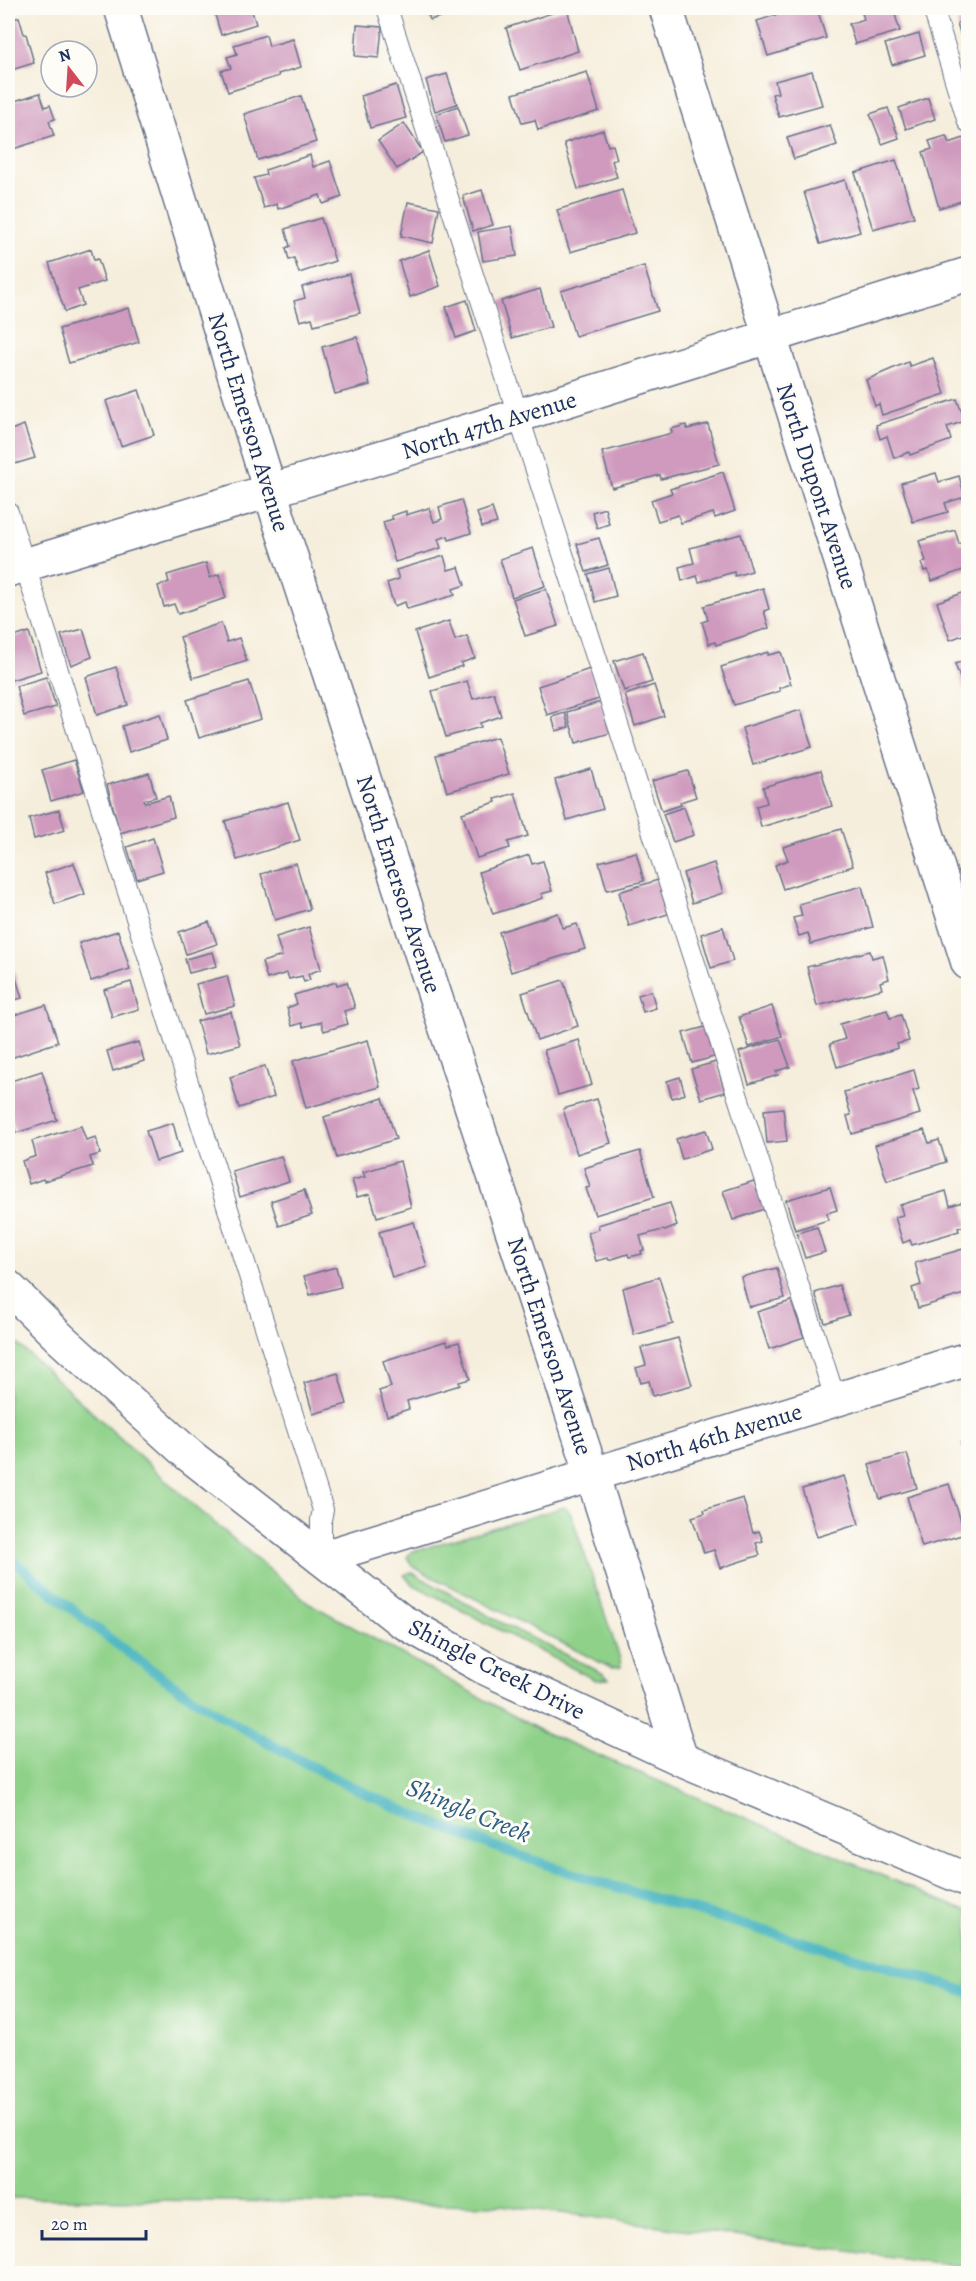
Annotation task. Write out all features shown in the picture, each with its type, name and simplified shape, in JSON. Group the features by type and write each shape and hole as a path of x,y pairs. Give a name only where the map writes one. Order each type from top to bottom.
{"street":[{"name":"North Emerson Avenue","path":"121,8 270,491 592,1474 681,1759"},
{"name":"North Dupont Avenue","path":"666,8 969,963"},
{"name":"North 47th Avenue","path":"16,568 517,416 969,274"},
{"name":"Shingle Creek Drive","path":"8,1287 61,1339 189,1455 400,1620 483,1666 681,1759 969,1880"},
{"name":"North 46th Avenue","path":"321,1558 969,1359"}],"lane":[{"path":"387,8 836,1401"},
{"path":"933,8 969,122"},
{"path":"8,512 16,568 323,1510 321,1558"}],"green space":[{"path":"8,1335 191,1503 309,1603 543,1732 968,1912 968,2267 501,2205 8,2198"},
{"path":"564,1507 571,1514 621,1667 611,1668 413,1567 407,1557 411,1552"},
{"path":"411,1572 502,1623 602,1673 609,1679 595,1680 412,1584 404,1575"}],"building":[{"path":"213,8 251,8 256,24 221,35"},
{"path":"426,8 463,8 463,10 430,20"},
{"path":"567,8 578,51 520,70 506,28"},
{"path":"799,8 817,8 826,38 768,56 757,21"},
{"path":"893,8 900,31 855,44 849,24 864,19 861,10"},
{"path":"19,17 34,63 8,71 8,21"},
{"path":"968,19 968,59 957,23"},
{"path":"357,25 382,27 379,58 355,56"},
{"path":"919,34 925,55 892,65 885,44"},
{"path":"266,35 269,46 293,39 301,67 228,92 221,71 231,68 227,57 237,54 234,45"},
{"path":"812,71 822,105 779,117 772,94 778,93 775,81"},
{"path":"587,72 599,111 538,130 535,120 522,123 513,94"},
{"path":"447,74 457,104 435,111 426,80"},
{"path":"396,85 406,118 370,128 361,96"},
{"path":"39,93 39,99 42,99 45,107 50,105 55,119 49,121 54,136 10,150 8,103"},
{"path":"301,96 316,142 258,160 244,114"},
{"path":"928,98 935,119 906,129 899,108"},
{"path":"458,106 468,135 445,142 436,114"},
{"path":"888,108 899,138 882,144 870,114"},
{"path":"404,123 423,152 397,169 378,141"},
{"path":"830,125 837,145 794,159 787,138"},
{"path":"603,130 608,146 613,145 617,159 612,161 617,177 578,189 564,143"},
{"path":"946,136 949,143 964,138 968,153 968,199 939,208 923,152 932,149 929,141"},
{"path":"310,155 313,167 330,161 342,197 323,204 320,195 278,209 277,204 264,208 254,178 266,175 265,170"},
{"path":"896,160 914,217 873,229 855,173"},
{"path":"845,180 860,232 820,244 804,192"},
{"path":"482,190 493,225 473,231 463,196"},
{"path":"622,190 635,233 570,252 557,210"},
{"path":"408,202 439,208 433,243 401,236"},
{"path":"321,218 335,261 299,273 294,258 289,260 286,248 290,246 285,229"},
{"path":"512,226 517,256 483,261 478,232"},
{"path":"91,249 94,260 98,259 105,281 78,290 83,305 65,312 49,263"},
{"path":"429,250 440,286 410,297 399,261"},
{"path":"644,266 658,311 575,336 561,291"},
{"path":"349,274 360,313 314,325 312,318 300,321 294,301 305,298 302,287"},
{"path":"540,289 551,327 512,338 501,301"},
{"path":"467,300 476,331 456,338 446,307"},
{"path":"129,308 139,342 69,363 59,329"},
{"path":"357,337 370,385 335,394 322,347"},
{"path":"933,358 945,394 882,415 879,404 875,406 866,380 908,362 910,366"},
{"path":"139,390 154,435 121,446 106,401"},
{"path":"957,399 965,421 947,427 951,440 910,455 909,452 894,458 887,436 880,439 876,425"},
{"path":"708,424 719,464 661,479 660,475 612,488 602,452 672,433 671,429 686,425 687,429"},
{"path":"24,425 35,458 8,466 8,431"},
{"path":"723,472 735,511 715,518 713,513 681,523 678,515 658,521 651,500 672,493 670,489"},
{"path":"936,473 939,482 959,476 965,497 945,503 948,512 913,522 901,483"},
{"path":"461,500 471,533 449,540 448,536 438,539 441,548 395,562 383,522 393,519 391,516 406,511 406,515 429,508 434,522 442,519 439,507"},
{"path":"492,508 497,523 482,527 477,513"},
{"path":"605,508 609,524 597,528 592,512"},
{"path":"955,530 959,544 968,541 968,566 966,569 932,581 928,570 924,571 921,563 926,561 919,541"},
{"path":"741,534 752,571 735,576 734,572 699,582 697,576 682,581 679,567 694,563 690,548"},
{"path":"599,538 608,565 586,572 577,544"},
{"path":"533,548 545,586 512,597 500,559"},
{"path":"444,556 448,570 459,567 465,585 453,589 455,595 407,609 405,602 394,606 387,583 399,579 396,570"},
{"path":"206,563 210,578 219,574 226,598 178,614 174,604 164,607 158,586 169,582 167,575"},
{"path":"609,568 616,596 595,602 588,574"},
{"path":"763,588 769,609 764,611 769,628 716,645 715,642 709,644 702,622 708,620 704,606"},
{"path":"546,589 558,626 525,636 513,599"},
{"path":"968,591 968,633 950,640 937,602"},
{"path":"449,621 455,640 467,636 475,658 461,663 462,666 429,677 415,632"},
{"path":"221,623 227,642 239,638 247,661 193,678 180,637"},
{"path":"83,629 92,657 71,665 61,635"},
{"path":"29,632 41,671 8,681 8,639"},
{"path":"643,652 652,682 624,691 614,661"},
{"path":"768,652 768,655 781,652 791,684 779,688 780,691 734,705 721,667"},
{"path":"968,659 968,701 955,664"},
{"path":"116,667 128,705 97,715 86,677"},
{"path":"590,669 599,699 547,715 538,686"},
{"path":"46,677 56,707 24,716 16,686"},
{"path":"249,681 261,719 199,738 187,700"},
{"path":"467,681 473,699 494,693 501,716 480,723 481,727 446,737 432,691"},
{"path":"654,685 664,716 635,726 625,695"},
{"path":"601,702 610,733 576,743 567,712"},
{"path":"801,710 812,747 753,765 742,728"},
{"path":"565,713 569,727 556,731 552,717"},
{"path":"160,714 167,740 129,752 122,726"},
{"path":"497,737 509,774 447,792 436,755"},
{"path":"74,760 84,791 51,801 42,770"},
{"path":"591,769 603,809 567,820 555,780"},
{"path":"821,770 832,806 761,827 756,806 767,803 763,787"},
{"path":"688,771 696,797 662,811 652,781"},
{"path":"149,773 156,797 144,800 145,803 169,796 174,817 120,833 107,785"},
{"path":"515,793 528,836 508,842 510,848 477,858 462,813"},
{"path":"288,802 300,840 237,860 225,821"},
{"path":"684,807 694,835 673,842 663,814"},
{"path":"59,810 65,830 34,839 29,818"},
{"path":"841,829 853,866 783,889 775,865 788,860 783,847"},
{"path":"153,838 163,871 137,879 127,847"},
{"path":"636,852 644,881 607,890 599,862"},
{"path":"529,855 532,864 543,861 552,891 541,894 543,898 493,914 479,872"},
{"path":"74,863 85,894 55,904 45,873"},
{"path":"296,863 310,909 275,920 261,874"},
{"path":"714,863 723,893 692,903 683,873"},
{"path":"658,880 668,914 629,926 619,892"},
{"path":"862,886 873,927 811,944 808,933 799,936 793,918 802,916 799,904"},
{"path":"558,913 563,928 577,924 585,949 511,972 499,932"},
{"path":"209,922 217,944 186,954 179,932"},
{"path":"309,927 321,969 308,974 310,980 304,982 302,976 289,979 287,973 267,979 262,962 282,956 276,937"},
{"path":"723,927 733,961 711,968 701,934"},
{"path":"118,931 130,969 91,981 79,943"},
{"path":"870,951 872,958 883,955 889,979 880,982 882,989 817,1006 807,967"},
{"path":"8,952 22,998 8,1002"},
{"path":"213,952 217,966 189,973 185,959"},
{"path":"227,976 235,1006 204,1014 196,984"},
{"path":"563,980 578,1026 537,1040 522,993"},
{"path":"131,982 139,1009 112,1017 104,990"},
{"path":"336,982 337,985 347,982 355,1008 344,1011 348,1024 324,1031 321,1022 303,1027 302,1023 292,1026 287,1008 297,1004 294,995"},
{"path":"651,991 656,1008 643,1012 638,995"},
{"path":"46,1005 58,1042 8,1059 8,1017"},
{"path":"772,1006 782,1036 749,1047 739,1017"},
{"path":"887,1010 890,1018 901,1015 909,1041 897,1044 898,1048 837,1067 830,1044 845,1039 840,1024"},
{"path":"231,1012 240,1045 206,1054 197,1021"},
{"path":"705,1027 714,1057 692,1063 683,1033"},
{"path":"780,1039 790,1067 776,1071 778,1075 749,1084 739,1052"},
{"path":"368,1040 380,1087 306,1108 293,1061"},
{"path":"579,1040 592,1085 558,1095 544,1050"},
{"path":"139,1042 144,1061 113,1071 107,1051"},
{"path":"716,1062 725,1092 701,1099 691,1069"},
{"path":"265,1066 274,1097 239,1108 230,1077"},
{"path":"914,1070 919,1089 913,1091 920,1114 852,1134 847,1116 851,1115 844,1092"},
{"path":"42,1071 57,1120 16,1133 8,1106 8,1082"},
{"path":"680,1077 685,1094 672,1098 667,1081"},
{"path":"383,1098 396,1139 337,1158 324,1117"},
{"path":"597,1099 611,1143 577,1154 563,1109"},
{"path":"783,1108 787,1141 767,1143 764,1110"},
{"path":"173,1123 181,1153 156,1161 146,1131"},
{"path":"81,1126 86,1140 96,1137 100,1154 90,1157 93,1166 29,1184 22,1161 36,1156 32,1141"},
{"path":"706,1130 712,1149 682,1159 676,1139"},
{"path":"924,1130 929,1143 939,1140 946,1162 887,1181 875,1145"},
{"path":"640,1151 654,1197 595,1215 586,1188 590,1187 584,1168"},
{"path":"281,1156 289,1181 240,1197 232,1171"},
{"path":"400,1161 411,1207 377,1217 370,1194 357,1197 352,1180 365,1177 363,1172"},
{"path":"754,1181 764,1209 733,1220 723,1191"},
{"path":"830,1187 837,1210 827,1213 828,1220 795,1230 786,1200"},
{"path":"304,1190 312,1215 279,1226 271,1201"},
{"path":"946,1191 950,1206 962,1202 968,1225 958,1228 959,1231 912,1245 910,1240 903,1243 895,1217 903,1215 900,1205"},
{"path":"670,1203 677,1226 640,1236 644,1250 641,1251 642,1254 629,1257 628,1254 609,1260 608,1258 596,1261 588,1233 599,1229 598,1225"},
{"path":"414,1222 427,1267 392,1278 379,1232"},
{"path":"817,1227 825,1252 805,1258 797,1233"},
{"path":"963,1249 965,1256 968,1255 968,1293 918,1308 912,1288 921,1285 915,1263"},
{"path":"336,1267 341,1287 310,1295 304,1276"},
{"path":"777,1268 785,1298 749,1307 741,1277"},
{"path":"659,1277 673,1324 634,1335 623,1288"},
{"path":"839,1285 849,1315 825,1323 815,1293"},
{"path":"791,1301 804,1337 769,1349 757,1312"},
{"path":"678,1338 692,1385 653,1396 649,1381 641,1383 636,1368 646,1365 641,1348"},
{"path":"446,1341 448,1345 459,1342 470,1379 459,1382 460,1385 407,1401 409,1409 387,1416 379,1391 391,1387 383,1361"},
{"path":"338,1373 347,1404 313,1414 304,1383"},
{"path":"968,1441 968,1465 961,1443"},
{"path":"907,1454 917,1488 880,1499 869,1465"},
{"path":"844,1476 859,1524 817,1537 802,1489"},
{"path":"949,1484 965,1534 922,1547 907,1497"},
{"path":"743,1498 753,1533 759,1531 763,1541 756,1543 760,1555 720,1568 714,1550 704,1553 692,1517 705,1513 704,1510"}],"waterway":[{"name":"Shingle Creek","path":"8,1556 117,1644 197,1700 330,1776 406,1812 564,1871 968,1992"}]}
